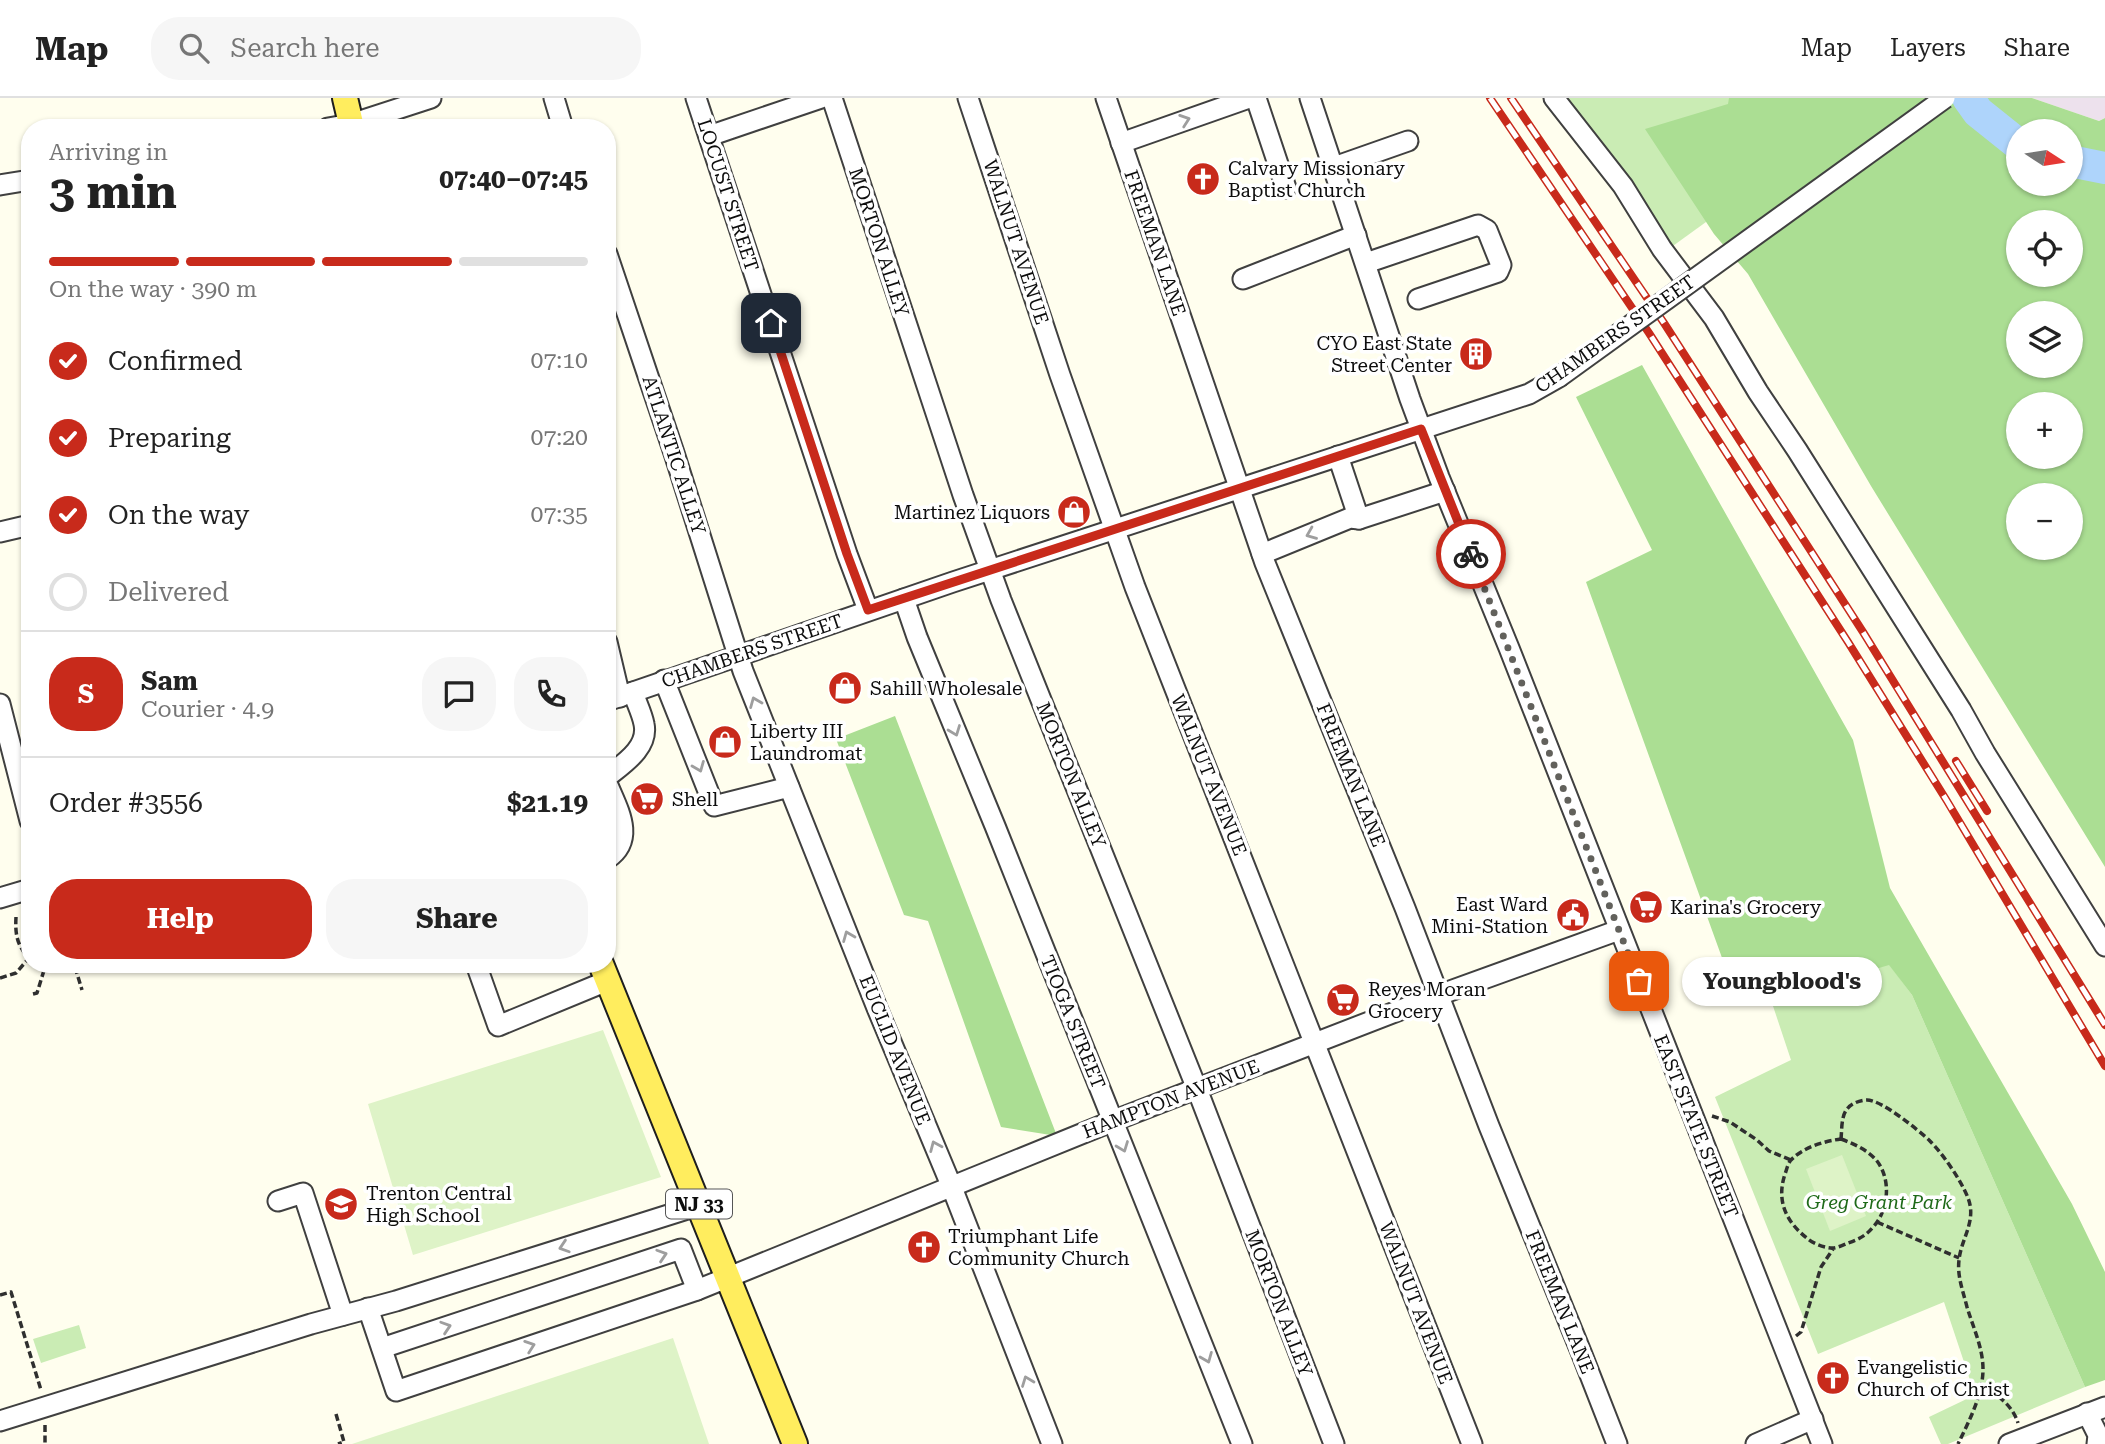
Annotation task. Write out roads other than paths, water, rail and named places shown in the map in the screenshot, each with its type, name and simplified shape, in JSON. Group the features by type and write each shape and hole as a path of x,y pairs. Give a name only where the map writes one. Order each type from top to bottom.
{"main road":[{"path":"344,119 345,98"},
{"name":"NJ 33","path":"604,973 795,1444"}],"street":[{"path":"366,119 431,98"},
{"path":"554,98 560,119"},
{"name":"LOCUST STREET","path":"696,98 868,610"},
{"path":"709,136 821,98"},
{"name":"MORTON ALLEY","path":"832,98 990,570 1197,1089 1334,1444"},
{"name":"WALNUT AVENUE","path":"968,98 1113,529 1472,1444"},
{"name":"FREEMAN LANE","path":"1106,98 1262,554 1616,1444"},
{"path":"1121,143 1249,98"},
{"path":"1256,98 1286,188"},
{"name":"EAST STATE STREET","path":"1310,98 1421,429 1822,1444"},
{"path":"1554,98 1623,186 1662,249 1714,318 1758,393 1797,450 1961,710 2105,946"},
{"name":"CHAMBERS STREET","path":"620,696 868,610 1529,394 1559,377 1945,98"},
{"path":"1334,167 1408,141"},
{"path":"0,185 21,182"},
{"path":"1366,263 1478,225 1487,230 1501,265 1497,272 1418,299"},
{"path":"1243,279 1356,235"},
{"name":"ATLANTIC ALLEY","path":"616,281 738,656"},
{"path":"1338,456 1359,519"},
{"path":"1262,554 1350,518 1359,519 1445,491"},
{"path":"0,532 21,527"},
{"name":"TIOGA STREET","path":"904,599 1242,1444"},
{"name":"EUCLID AVENUE","path":"738,656 1052,1444"},
{"path":"664,681 715,806 789,787"},
{"path":"616,770 631,758 643,740 645,726 620,696"},
{"path":"0,704 21,786"},
{"path":"616,805 625,827 621,844 616,846"},
{"path":"0,898 21,892"},
{"name":"HAMPTON AVENUE","path":"382,1348 396,1391 697,1290 1113,1121 1438,995 1619,930"},
{"path":"479,973 498,1026 602,973"},
{"path":"278,1201 303,1193 343,1315"},
{"path":"0,1421 699,1205"},
{"path":"368,1308 382,1348 681,1249 697,1290"},
{"path":"2016,1441 2096,1410 2097,1444"},
{"path":"1756,1444 1813,1419"}],"waterway":[{"path":"1968,98 1978,112 2006,134"},
{"path":"2083,164 2105,168"}],"railway":[{"path":"1490,98 1649,333 1848,642 1947,801 2105,1066"},
{"path":"1511,98 1664,323 1863,632 2105,1025"},
{"path":"1956,761 1987,811"}],"place":[{"name":"Calvary Missionary Baptist Church","path":"1203,179"},
{"name":"CYO East State Street Center","path":"1476,354"},
{"name":"Martinez Liquors","path":"1074,512"},
{"name":"Sahill Wholesale","path":"845,688"},
{"name":"Liberty III Laundromat","path":"725,742"},
{"name":"Shell","path":"647,799"},
{"name":"Karina's Grocery","path":"1646,907"},
{"name":"East Ward Mini-Station","path":"1573,915"},
{"name":"Youngblood's","path":"1639,981"},
{"name":"Reyes Moran Grocery","path":"1343,1000"},
{"name":"Trenton Central High School","path":"341,1204"},
{"name":"Triumphant Life Community Church","path":"924,1247"},
{"name":"Evangelistic Church of Christ","path":"1833,1378"}],"park label":[{"name":"Greg Grant Park","path":"1879,1202"}]}
